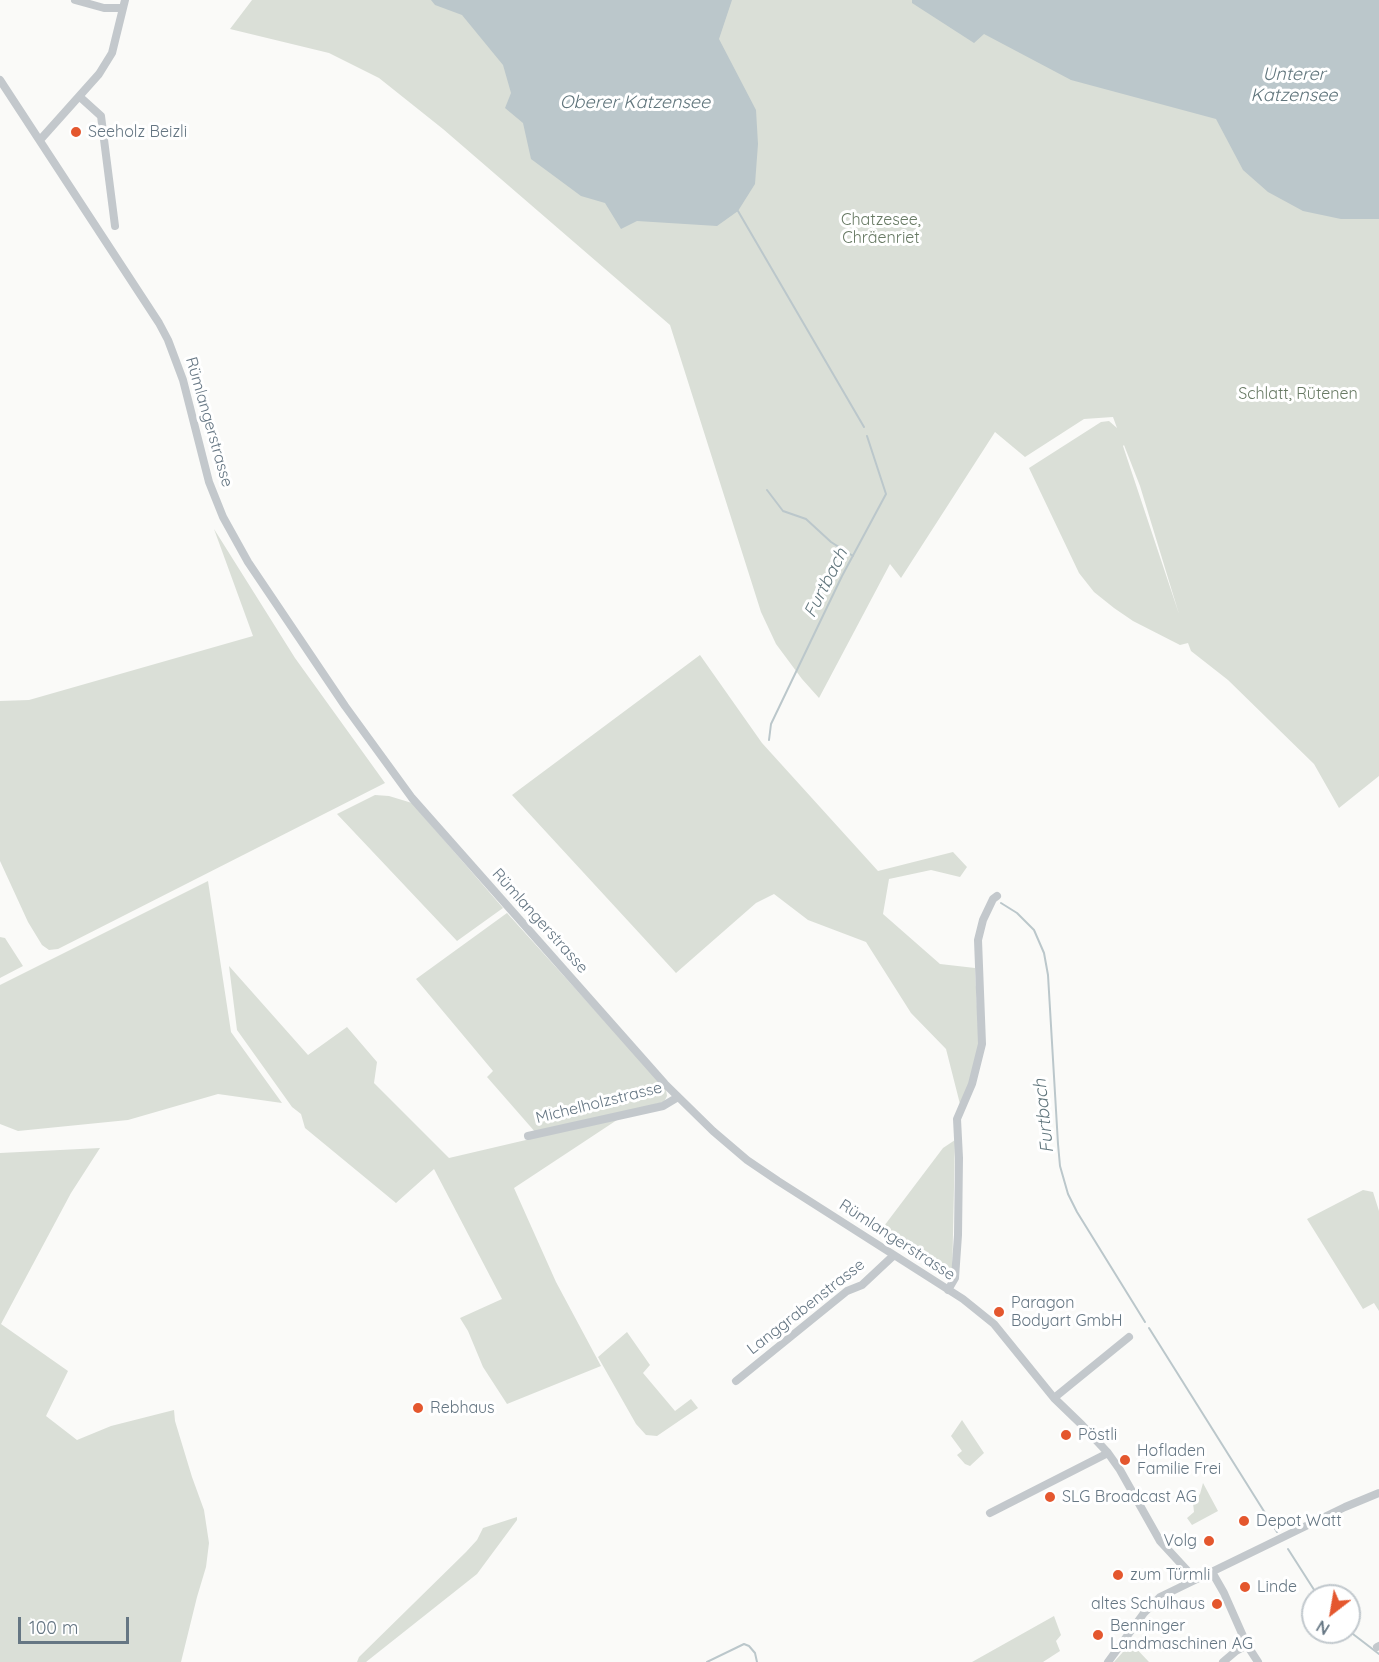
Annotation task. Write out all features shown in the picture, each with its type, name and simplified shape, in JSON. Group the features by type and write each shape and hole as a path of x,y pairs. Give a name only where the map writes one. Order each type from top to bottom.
{"street":[{"path":"40,140 80,97 99,74 112,53 124,4 104,8 75,0"},
{"name":"Rümlangerstrasse","path":"0,80 151,309 168,340 183,380 209,482 223,517 256,577 411,798 678,1097 747,1160 948,1290 994,1324 1054,1398 1108,1453 1160,1541 1195,1579"},
{"path":"80,97 102,116 115,226"},
{"path":"948,1290 955,1278 958,1235 957,1119 972,1084 982,1044 978,940 983,920 993,899 997,896"},
{"name":"Michelholzstrasse","path":"528,1136 663,1106 678,1097"},
{"name":"Langgrabenstrasse","path":"736,1381 847,1291 862,1284 893,1256"},
{"path":"1054,1398 1129,1337"},
{"path":"990,1513 1108,1453"},
{"path":"1108,1662 1144,1613 1160,1597 1345,1507 1379,1493"},
{"path":"1212,1572 1247,1645 1258,1662"},
{"path":"1223,1662 1247,1645"}],"green space":[{"name":"Chatzesee, Chräenriet","path":"252,0 1379,0 1379,776 1339,808 1314,764 1228,680 1191,651 1188,643 1180,645 1133,621 1094,592 1079,573 1029,468 1101,422 1109,421 1117,428 1113,417 1084,419 1025,457 995,432 901,578 890,564 819,698 776,644 761,612 670,325 443,129 379,78 329,53 230,29","holes":["1124,445 1140,486 1179,614"]},
{"path":"214,529 295,658 385,783 58,949 49,950 42,945 28,922 0,861 0,701 29,700 253,636"},
{"path":"700,655 762,743 878,871 953,852 967,867 960,877 931,870 889,879 883,914 940,964 975,968 979,1046 970,1082 960,1104 946,1049 911,1013 866,942 808,920 774,894 756,903 676,973 512,795"},
{"path":"375,795 389,796 412,803 503,908 457,941 337,814"},
{"path":"208,881 231,1032 282,1103 218,1094 128,1120 18,1131 0,1124 0,985"},
{"path":"507,913 666,1089 667,1096 664,1102 536,1133 487,1077 493,1071 416,979"},
{"path":"0,937 5,938 23,966 0,978"},
{"path":"229,966 308,1055 347,1027 377,1062 374,1083 449,1158 620,1118 514,1188 556,1282 601,1366 507,1404 483,1367 460,1318 502,1299 434,1169 396,1203 305,1128 301,1114 292,1107 237,1030"},
{"path":"955,1140 952,1281 878,1234 943,1148"},
{"path":"100,1148 71,1193 1,1324 68,1371 46,1416 77,1440 111,1426 174,1410 175,1421 204,1510 209,1543 206,1567 181,1662 0,1662 0,1153"},
{"path":"1363,1190 1373,1192 1379,1211 1379,1311 1374,1303 1363,1309 1307,1219"},
{"path":"627,1332 650,1365 643,1373 675,1411 691,1399 698,1408 657,1436 646,1435 636,1424 598,1357"},
{"path":"962,1420 984,1453 970,1466 957,1455 962,1451 951,1436"},
{"path":"1203,1483 1218,1511 1192,1525 1187,1518 1194,1512 1193,1503 1200,1494"},
{"path":"517,1517 477,1574 366,1662 357,1662 359,1657 466,1552 477,1540 483,1528"},
{"path":"1054,1616 1061,1635 1056,1641 1060,1651 1043,1662 972,1662"},
{"path":"1131,1643 1149,1662 1114,1662"}],"water":[{"name":"Oberer Katzensee","path":"431,0 732,0 719,39 756,110 758,144 755,184 738,211 717,226 637,221 621,229 605,203 581,196 531,159 523,123 505,108 511,93 503,65 462,15 435,5"},
{"name":"Unterer Katzensee","path":"912,0 1379,0 1379,219 1341,219 1303,211 1268,192 1243,170 1216,119 1071,80 984,34 974,43 912,3"}],"waterway":[{"name":"Furtbach","path":"738,211 864,427"},
{"name":"Furtbach","path":"769,740 771,724 842,576 886,494 867,436"},
{"path":"767,490 783,511 806,519 831,542 853,556"},
{"name":"Furtbach","path":"1001,903 1017,913 1034,930 1044,953 1048,975 1060,1166 1068,1194 1145,1322"},
{"name":"Furtbach","path":"1149,1328 1277,1532"},
{"name":"Furtbach","path":"1288,1549 1310,1584"},
{"name":"Furtbach","path":"1361,1640 1379,1654"},
{"path":"707,1662 744,1644 755,1653 757,1662"}],"place":[{"name":"Seeholz Beizli","path":"76,132"},
{"name":"Paragon Bodyart GmbH","path":"999,1312"},
{"name":"Rebhaus","path":"418,1408"},
{"name":"Pöstli","path":"1066,1435"},
{"name":"Hofladen Familie Frei","path":"1125,1460"},
{"name":"SLG Broadcast AG","path":"1050,1497"},
{"name":"Depot Watt","path":"1244,1521"},
{"name":"Volg","path":"1209,1541"},
{"name":"zum Türmli","path":"1118,1575"},
{"name":"Linde","path":"1245,1587"},
{"name":"altes Schulhaus","path":"1217,1604"},
{"name":"Benninger Landmaschinen AG","path":"1098,1635"}],"park label":[{"name":"Schlatt, Rütenen","path":"1298,394"}]}
